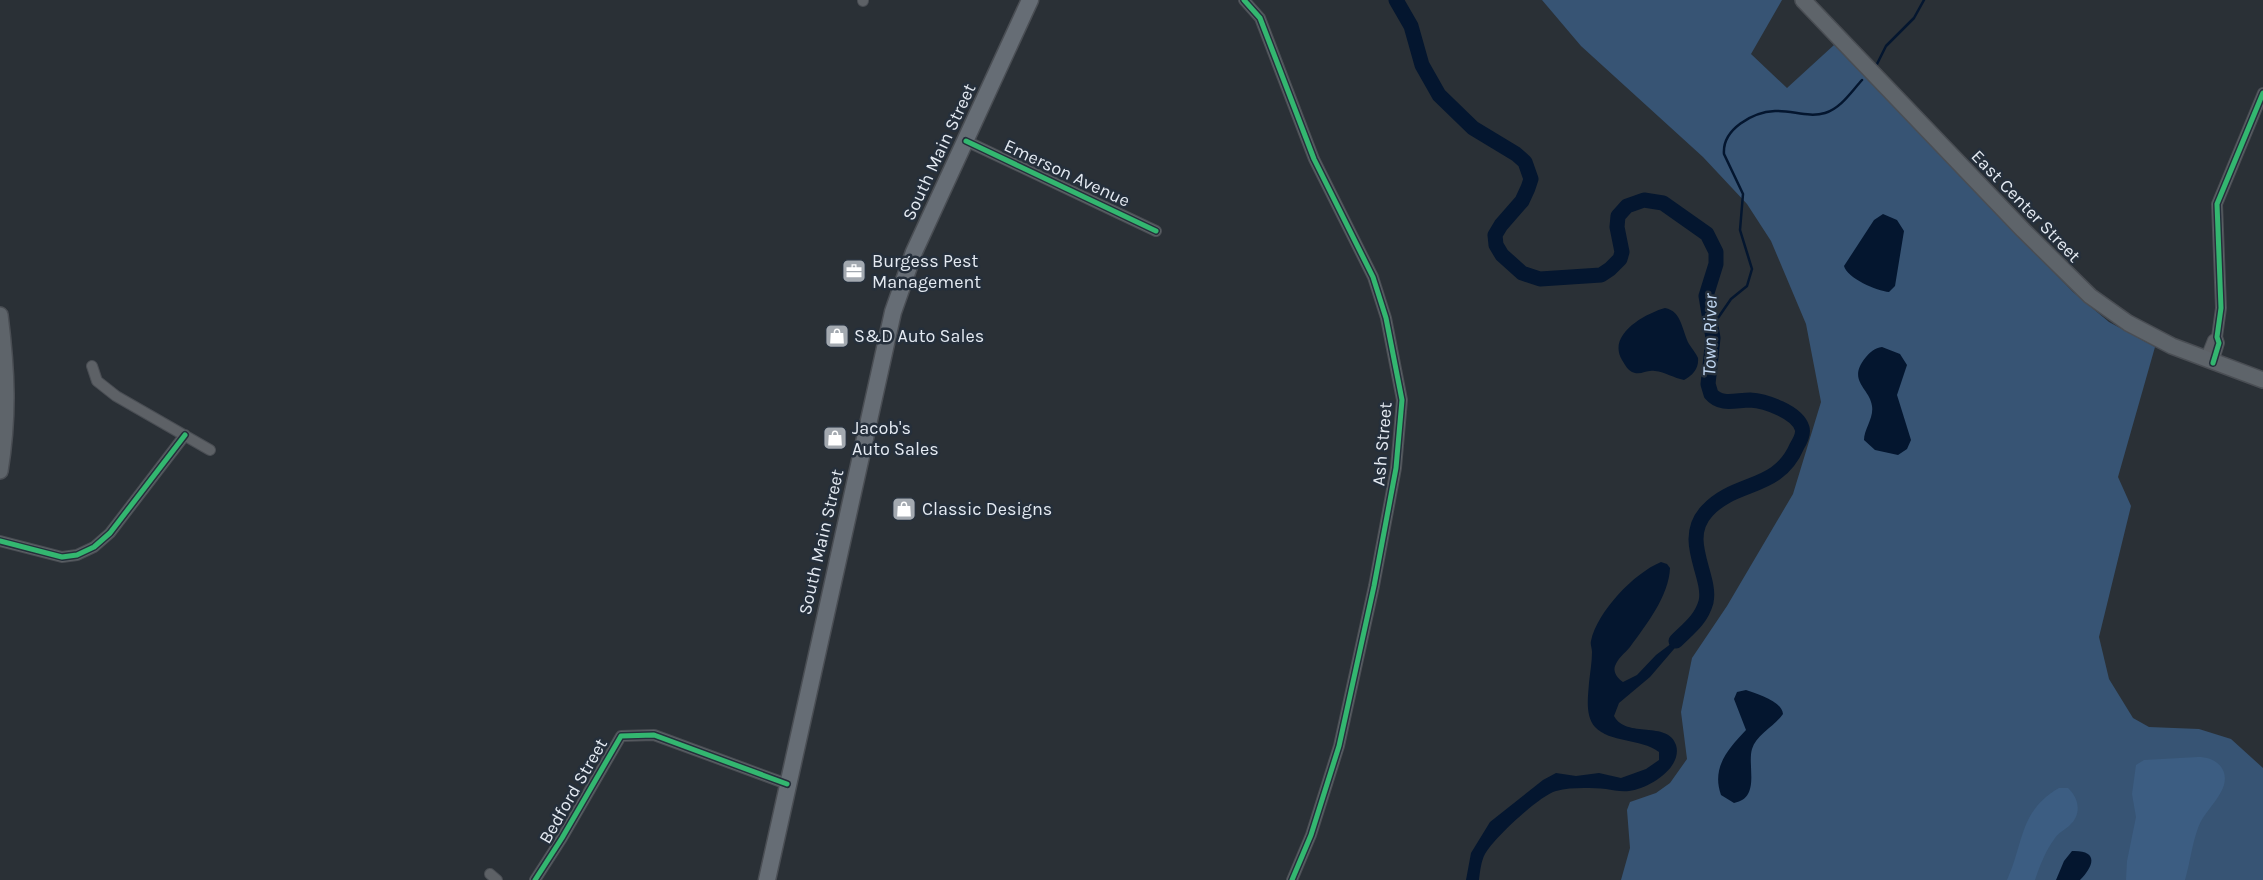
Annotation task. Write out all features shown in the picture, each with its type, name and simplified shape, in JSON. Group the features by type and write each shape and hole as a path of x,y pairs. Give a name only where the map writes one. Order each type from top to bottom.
{"main road":[{"name":"South Main Street","path":"767,880 893,312 914,252 1030,0"},
{"name":"East Center Street","path":"1803,0 2083,290 2134,326 2209,361 2263,380"},
{"path":"0,315 8,380 7,415 0,471"}],"street":[{"name":"Ash Street","path":"1244,0 1260,18 1314,159 1373,277 1386,318 1402,400 1396,468 1374,586 1339,746 1311,835 1292,880"},
{"path":"2209,361 2212,340 2217,337 2222,308 2217,204 2263,93"},
{"name":"Emerson Avenue","path":"966,141 1156,230"},
{"path":"92,366 97,380 109,391 210,450"},
{"path":"0,541 62,557 77,555 94,547 110,533 185,435"},
{"name":"Bedford Street","path":"535,880 562,838 620,736 654,735 787,784"}],"shaded area":[{"path":"1542,0 1782,0 1751,54 1787,88 1834,45 2073,292 2109,322 2155,347 2118,477 2131,506 2099,637 2109,679 2133,718 2149,727 2199,729 2231,739 2263,768 2263,880 1621,880 1630,848 1627,810 1630,802 1656,793 1670,783 1687,759 1681,712 1692,658 1727,606 1793,494 1821,402 1806,324 1771,241 1747,204 1703,157 1581,46"},
{"path":"1883,214 1897,220 1904,231 1895,286 1889,292 1877,289 1856,279 1846,271 1844,266 1874,220"},
{"path":"1665,308 1671,310 1678,317 1689,344 1698,358 1698,365 1695,371 1684,380 1655,371 1632,372 1624,364 1619,351 1619,342 1623,334 1630,327 1647,315"},
{"path":"1882,347 1900,354 1907,365 1897,395 1911,440 1907,449 1898,455 1875,450 1864,440 1872,415 1872,406 1861,384 1858,372 1860,365 1868,355 1875,349"},
{"path":"1661,562 1667,564 1670,568 1666,589 1649,620 1616,663 1616,675 1623,682 1637,675 1656,655 1692,628 1650,677 1619,703 1614,716 1620,723 1628,727 1665,733 1672,738 1676,745 1677,753 1674,762 1654,782 1637,789 1623,791 1575,788 1548,794 1518,818 1490,847 1483,860 1479,880 1466,880 1471,853 1490,822 1543,780 1556,773 1576,776 1599,773 1621,778 1646,769 1659,760 1659,752 1643,744 1609,736 1595,727 1588,712 1588,700 1592,656 1591,642 1601,618 1629,584 1650,567"},
{"path":"1746,690 1774,702 1782,709 1783,714 1754,744 1751,756 1751,780 1748,795 1734,803 1721,795 1718,776 1723,759 1746,730 1734,699 1737,692"},
{"path":"2198,757 2217,763 2224,772 2225,778 2221,792 2198,828 2185,880 2126,880 2127,861 2136,817 2132,794 2136,765 2144,760"},
{"path":"2059,788 2068,788 2075,796 2078,811 2074,821 2058,834 2052,843 2035,880 2007,880 2029,817 2046,797"},
{"path":"2072,851 2081,851 2090,856 2091,864 2085,875 2080,880 2056,880 2064,861"}],"waterway":[{"name":"Town River","path":"1396,0 1411,26 1422,65 1439,95 1473,128 1516,154 1525,162 1531,179 1528,188 1522,201 1501,225 1495,235 1496,245 1502,255 1522,273 1540,279 1601,275 1620,259 1622,252 1617,227 1618,216 1627,206 1644,200 1663,203 1707,234 1716,252 1716,264 1706,296 1713,338 1708,384 1711,394 1719,400 1729,402 1750,400 1772,405 1788,412 1799,422 1802,428 1799,442 1789,460 1779,471 1718,501 1699,522 1696,546 1707,592 1706,602 1697,619 1676,641"},
{"path":"1877,64 1886,46 1914,18 1924,0"},
{"path":"1711,328 1731,299 1747,286 1752,269 1740,230 1743,194 1724,154 1728,137 1740,123 1766,112 1781,111 1812,115 1831,111 1862,80"}],"cycle path":[{"path":"1244,0 1260,18 1314,159 1373,277 1386,318 1402,400 1396,468 1374,586 1339,746 1311,835 1292,880"},
{"path":"2213,363 2219,343 2217,337 2221,308 2217,204 2263,93"},
{"path":"966,141 1156,231"},
{"path":"0,541 62,557 77,555 94,547 110,533 185,435"},
{"path":"535,880 562,838 621,736 654,735 787,784"}],"place":[{"name":"Burgess Pest Management","path":"854,271"},
{"name":"S&D Auto Sales","path":"837,336"},
{"name":"Jacob's Auto Sales","path":"835,438"},
{"name":"Classic Designs","path":"904,509"}]}
